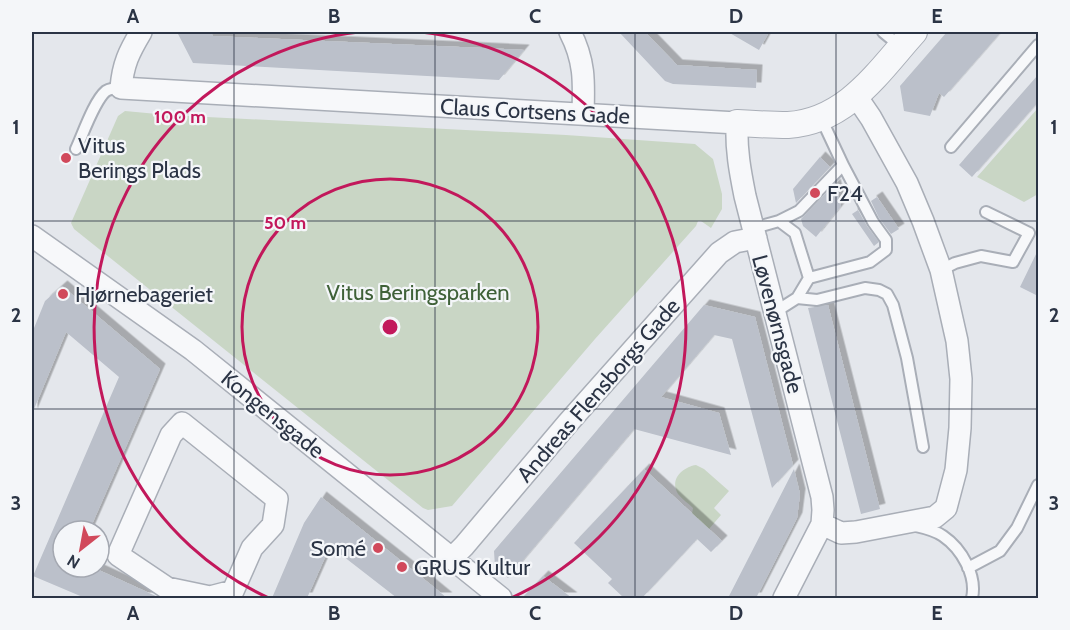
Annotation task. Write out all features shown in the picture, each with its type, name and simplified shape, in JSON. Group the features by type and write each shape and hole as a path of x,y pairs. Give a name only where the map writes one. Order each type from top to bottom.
{"street":[{"path":"121,88 124,63 139,32"},
{"path":"570,32 582,61 583,114"},
{"name":"Claus Cortsens Gade","path":"121,88 789,124 821,117 834,112 850,101 899,36"},
{"path":"822,524 842,533 935,517 946,508 956,470 960,429 961,379 957,341 941,270 907,183 871,118 856,96"},
{"name":"Løvenørnsgade","path":"737,123 738,162 824,510 822,524 784,598"},
{"name":"Andreas Flensborgs Gade","path":"452,558 719,253 735,242 755,233"},
{"name":"Kongensgade","path":"34,243 193,350 501,598"},
{"path":"182,423 277,499 273,525 252,548 233,591 210,597 164,593 118,555 171,435 182,423"}],"lane":[{"path":"951,147 1038,45"},
{"path":"76,149 105,92 121,88"},
{"path":"775,312 797,298 809,278 870,262 886,249 886,240 873,222 821,117"},
{"path":"755,233 799,211 843,165"},
{"path":"941,270 956,262 981,256 1013,262 1029,232 986,212"},
{"path":"780,221 795,233 809,278"},
{"path":"797,298 817,300 865,288 887,294 893,305 907,358 923,447"},
{"path":"968,568 999,551 1017,528 1038,484"},
{"path":"906,522 943,536 956,548 972,576 972,598"}],"green space":[{"path":"1038,108 1038,194 1024,202 977,177"},
{"name":"Vitus Beringsparken","path":"125,111 695,144 713,159 722,194 722,209 711,228 698,221 452,506 428,510 74,229 71,223 118,116"},
{"path":"696,465 704,469 729,491 714,508 721,515 709,529 692,514 693,508 678,494 676,489 676,479 682,471"}],"building":[{"path":"177,32 210,32 213,36 524,50 499,80 193,63"},
{"path":"619,32 645,32 677,65 757,70 756,88 673,84 665,81"},
{"path":"728,32 769,32 759,50"},
{"path":"947,32 1001,32 944,97 939,93 930,116 904,111 900,86"},
{"path":"1038,75 1038,102 972,177 959,165"},
{"path":"820,157 830,167 796,203 793,189"},
{"path":"835,184 841,206 816,237 803,226 801,219"},
{"path":"877,197 899,229 891,234 879,218 871,201"},
{"path":"858,210 879,242 874,246 852,214"},
{"path":"1038,250 1038,296 1020,287"},
{"path":"62,286 160,369 94,519 58,519 119,377 66,332 32,414 32,333 45,301"},
{"path":"704,305 755,317 793,465 772,488 732,339 714,335 661,397 719,413 731,455 634,429 508,578 495,567 494,551"},
{"path":"828,305 880,509 861,514 808,308"},
{"path":"644,469 722,541 711,552 697,539 642,598 624,598 608,583 612,579 574,543"},
{"path":"794,469 800,494 797,518 756,598 728,598"},
{"path":"321,497 447,598 397,598 330,546 307,598 272,598 304,523"},
{"path":"51,534 51,579 111,579 111,576 160,598 85,598 33,576"},
{"path":"543,576 572,598 522,598"}],"place":[{"name":"Vitus Berings Plads","path":"66,158"},
{"name":"F24","path":"815,193"},
{"name":"Hjørnebageriet","path":"63,294"},
{"name":"Somé","path":"378,548"},
{"name":"GRUS Kultur","path":"402,567"}]}
